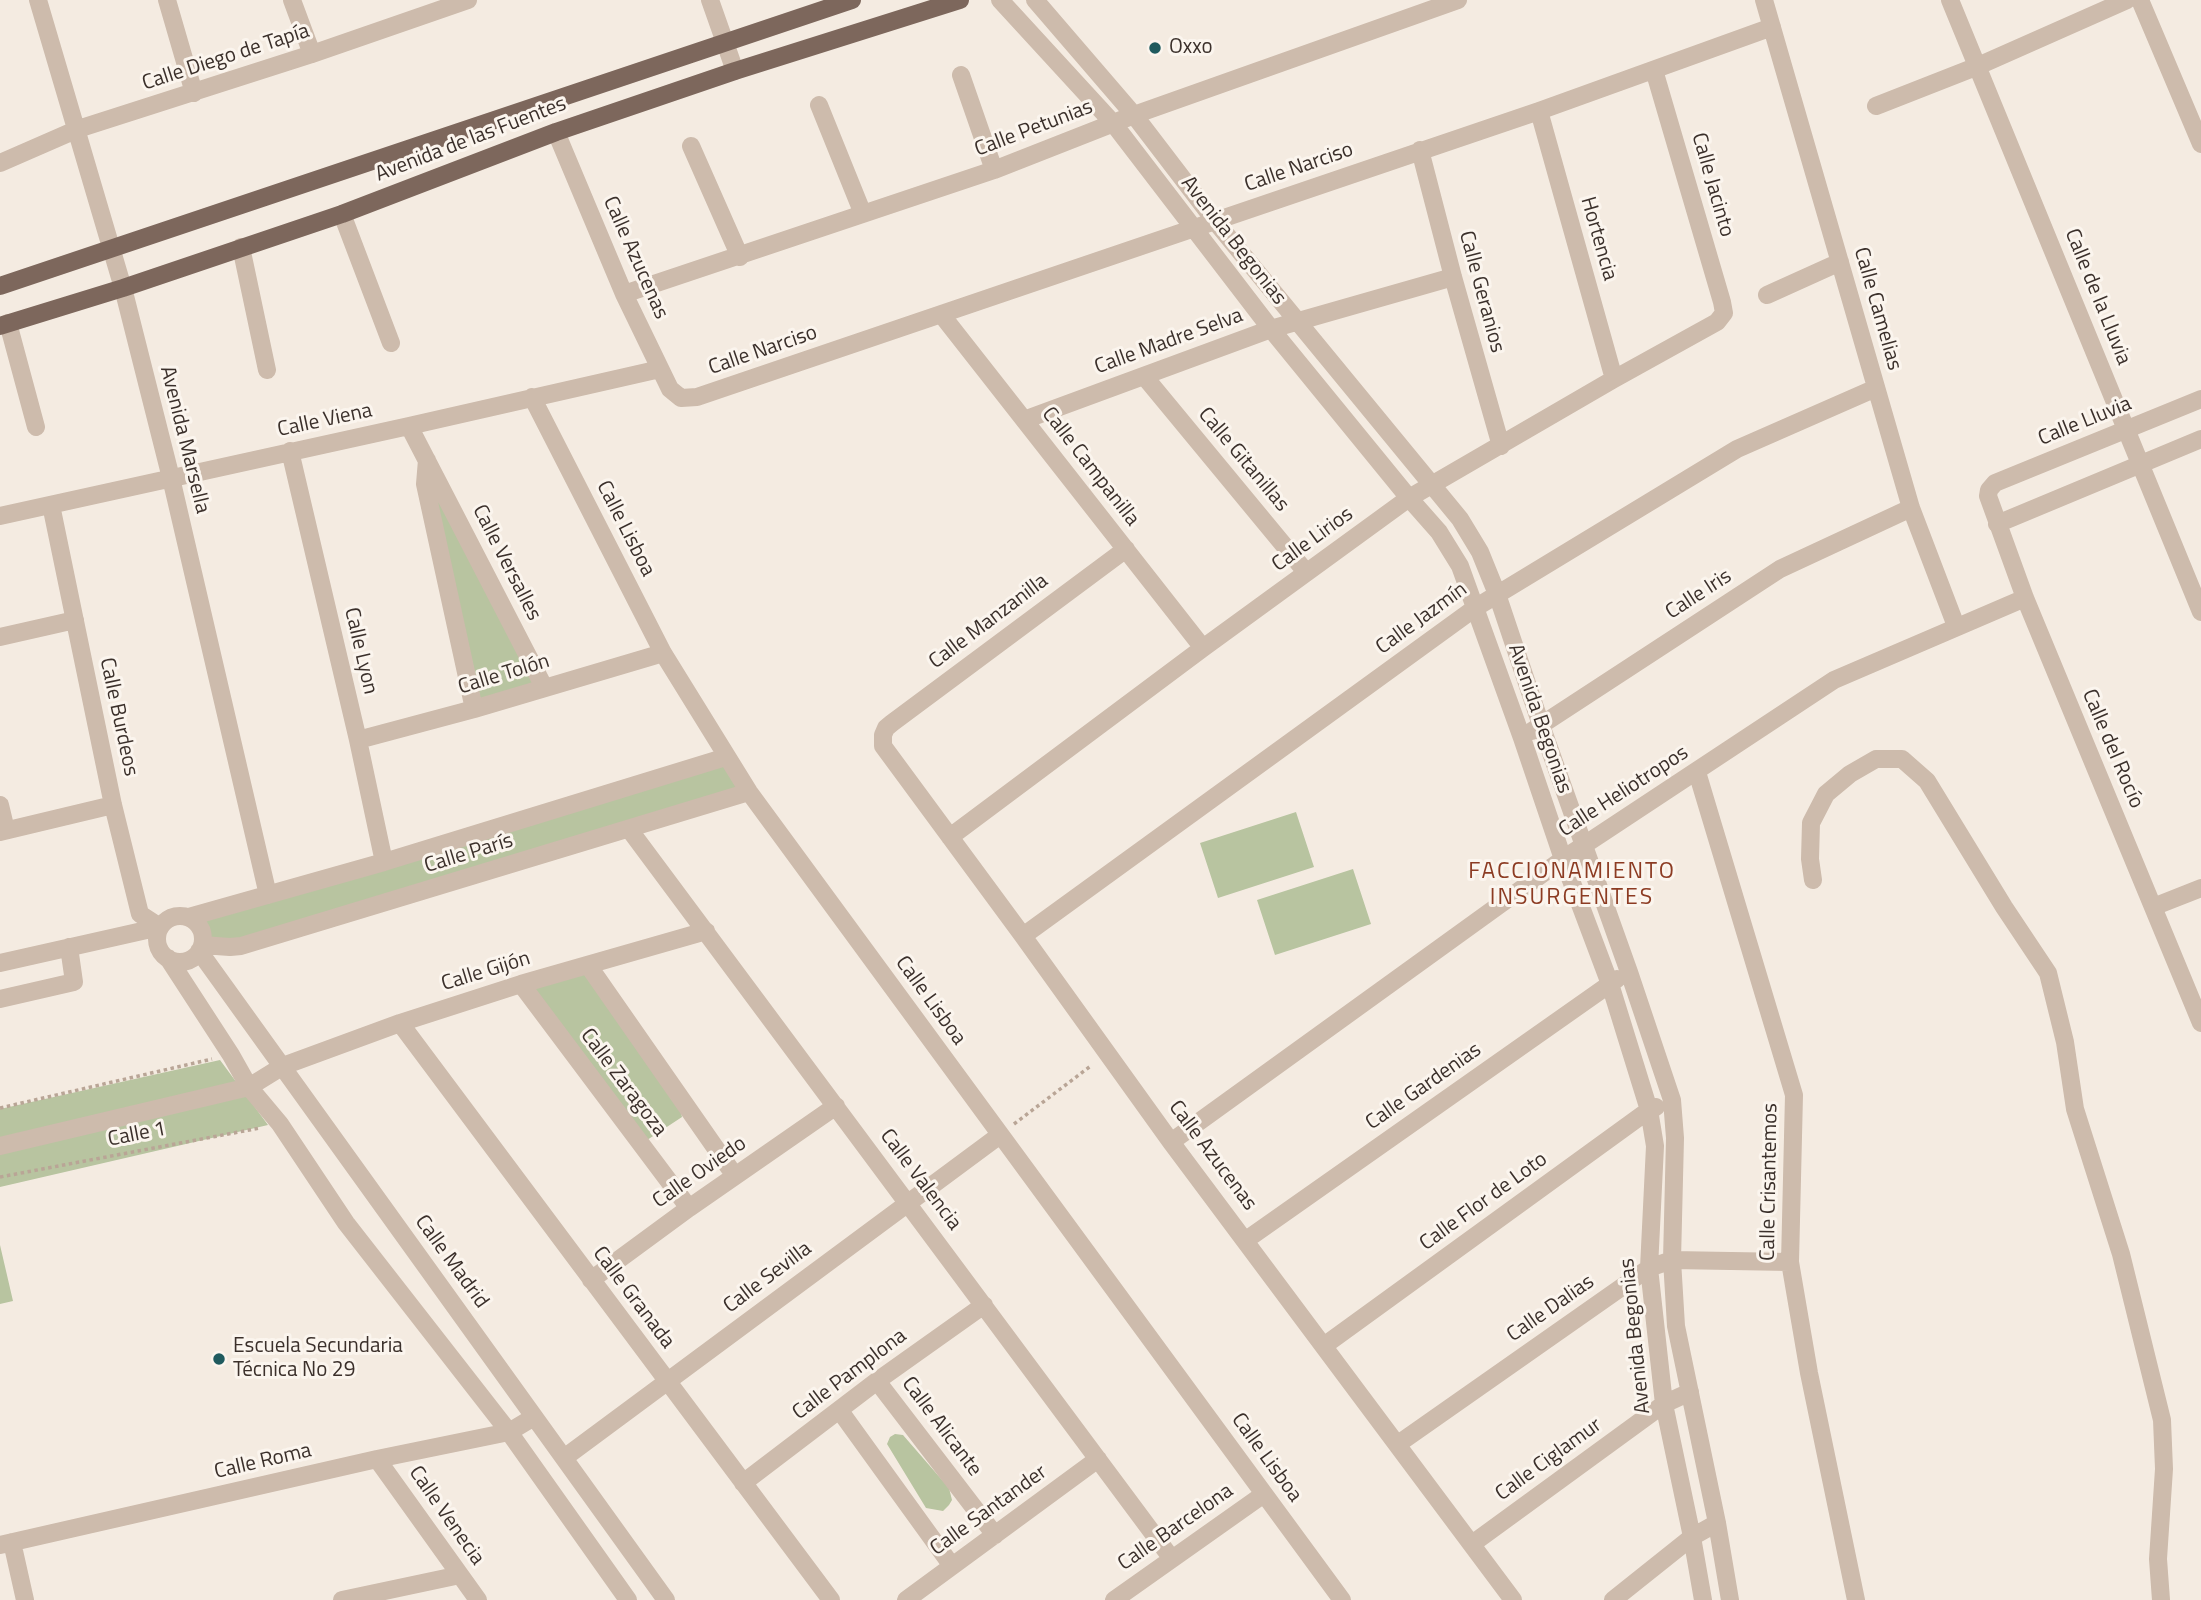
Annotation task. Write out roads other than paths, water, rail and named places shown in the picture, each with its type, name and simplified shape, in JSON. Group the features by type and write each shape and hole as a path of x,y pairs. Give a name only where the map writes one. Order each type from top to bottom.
{"main road":[{"name":"Avenida de las Fuentes","path":"0,286 852,0"},
{"name":"Avenida de las Fuentes","path":"4,324 123,288 342,214 556,132 735,71 960,0"}],"street":[{"name":"Avenida Marsella","path":"38,0 123,288 171,478 268,895"},
{"path":"167,0 194,93"},
{"path":"292,0 312,54"},
{"name":"Calle Diego de Tapía","path":"0,163 78,130 468,0"},
{"path":"710,0 735,71"},
{"name":"Avenida Begonias","path":"1000,0 1113,123 1271,328 1439,532 1460,566 1610,984 1648,1110 1654,1146 1649,1268 1664,1404 1703,1600"},
{"name":"Avenida Begonias","path":"1035,0 1134,114 1215,221 1460,519 1480,552 1497,594 1672,1100 1675,1138 1672,1260 1676,1326 1717,1523 1730,1600"},
{"name":"Calle Petunias","path":"624,294 994,170 1134,114 1458,0"},
{"name":"Calle Camelias","path":"1764,0 1911,508 1956,626"},
{"name":"Calle de la Lluvia","path":"1950,0 2201,612"},
{"path":"1876,106 1978,66 2127,0"},
{"path":"2140,0 2201,144"},
{"name":"Calle Narciso","path":"681,398 696,397 1539,111 1772,27"},
{"name":"Calle Jacinto","path":"1654,70 1724,313"},
{"path":"961,75 994,170"},
{"path":"819,104 863,215"},
{"name":"Hortencia","path":"1539,111 1614,379"},
{"name":"Calle Azucenas","path":"556,132 624,294 670,389 681,398"},
{"path":"691,146 740,257"},
{"name":"Calle Geranios","path":"1420,150 1452,277 1501,446"},
{"path":"342,214 391,343"},
{"path":"241,247 267,370"},
{"path":"1767,295 1840,262"},
{"name":"Calle Madre Selva","path":"1024,419 1271,328 1452,277"},
{"name":"Calle Lirios","path":"950,837 1409,498 1717,322 1724,313"},
{"name":"Calle Campanilla","path":"941,314 1203,648"},
{"path":"4,324 36,427"},
{"name":"Calle Viena","path":"0,516 660,369"},
{"name":"Calle Gitanillas","path":"1144,376 1306,572"},
{"name":"Calle Jazmín","path":"1023,936 1475,608 1737,449 1876,388"},
{"name":"Calle Lisboa","path":"532,397 663,653 748,792 1264,1494 1336,1598"},
{"name":"Calle Lluvia","path":"1989,490 1995,483 2201,399"},
{"name":"Calle Versalles","path":"409,426 544,687"},
{"path":"1997,524 2201,439"},
{"name":"Calle Lyon","path":"290,452 358,740 383,862"},
{"name":"Calle Versalles","path":"427,460 425,484 474,709"},
{"name":"Calle del Rocío","path":"1989,490 1988,496 1997,524 2025,598 2201,1023"},
{"name":"Calle Burdeos","path":"51,505 114,805 140,914 160,927"},
{"name":"Calle Iris","path":"1522,738 1780,569 1911,508"},
{"name":"Calle Manzanilla","path":"883,735 892,723 1125,549"},
{"name":"Calle Heliotropos","path":"1171,1142 1563,859 1834,680 2025,598"},
{"path":"0,637 75,621"},
{"name":"Calle Tolón","path":"358,740 663,653"},
{"name":"Calle Azucenas","path":"883,735 883,746 889,756 1171,1142 1513,1600"},
{"name":"Calle París","path":"189,917 383,862 726,757"},
{"path":"1813,880 1810,859 1811,824 1826,794 1850,774 1876,759 1902,759 1927,781 2004,908 2048,973 2065,1042 2075,1109 2121,1254 2162,1420 2164,1469 2158,1559 2161,1600"},
{"name":"Calle Crisantemos","path":"1697,772 1794,1096 1790,1262 1809,1373 1856,1600"},
{"name":"Calle París","path":"200,948 241,946 748,792"},
{"path":"0,805 3,831 114,805"},
{"name":"Calle Valencia","path":"629,829 1172,1559"},
{"path":"2153,907 2201,888"},
{"path":"0,963 160,927 173,917 189,917 197,924 202,934 200,948 190,959 179,962 168,958"},
{"path":"160,927 158,944 161,952 168,958 249,1087 280,1124 346,1223 509,1432 628,1600"},
{"name":"Calle Gijón","path":"0,1146 249,1087 283,1066 400,1023 521,984 705,931"},
{"path":"0,999 74,982 69,947"},
{"name":"Calle Madrid","path":"200,948 666,1600"},
{"name":"Calle Zaragoza","path":"588,965 735,1176"},
{"name":"Calle Gardenias","path":"1246,1240 1629,972"},
{"name":"Calle Zaragoza","path":"521,984 689,1208"},
{"name":"Calle Granada","path":"400,1023 831,1600"},
{"name":"Calle Flor de Loto","path":"1325,1345 1648,1110 1672,1100"},
{"name":"Calle Oviedo","path":"591,1280 836,1106"},
{"name":"Calle Sevilla","path":"564,1458 1000,1135"},
{"name":"Calle Dalias","path":"1398,1444 1649,1268 1672,1260 1790,1262"},
{"name":"Calle Pamplona","path":"743,1483 877,1381 984,1305"},
{"name":"Calle Alicante","path":"877,1381 995,1535"},
{"name":"Calle Ciglamur","path":"1472,1544 1664,1404 1690,1392"},
{"path":"840,1411 953,1566"},
{"name":"Calle Roma","path":"6,1544 377,1459 509,1432 534,1418"},
{"name":"Calle Venecia","path":"377,1459 478,1600"},
{"name":"Calle Santander","path":"906,1600 1098,1459"},
{"name":"Calle Barcelona","path":"1114,1600 1264,1494"},
{"path":"1613,1600 1692,1537 1717,1523"},
{"path":"6,1544 25,1600"},
{"path":"342,1600 460,1575"}],"place":[{"name":"Oxxo","path":"1155,48"},
{"name":"Escuela Secundaria Técnica No 29","path":"219,1359"}],"district":[{"name":"FACCIONAMIENTO INSURGENTES","path":"1572,885"}]}
